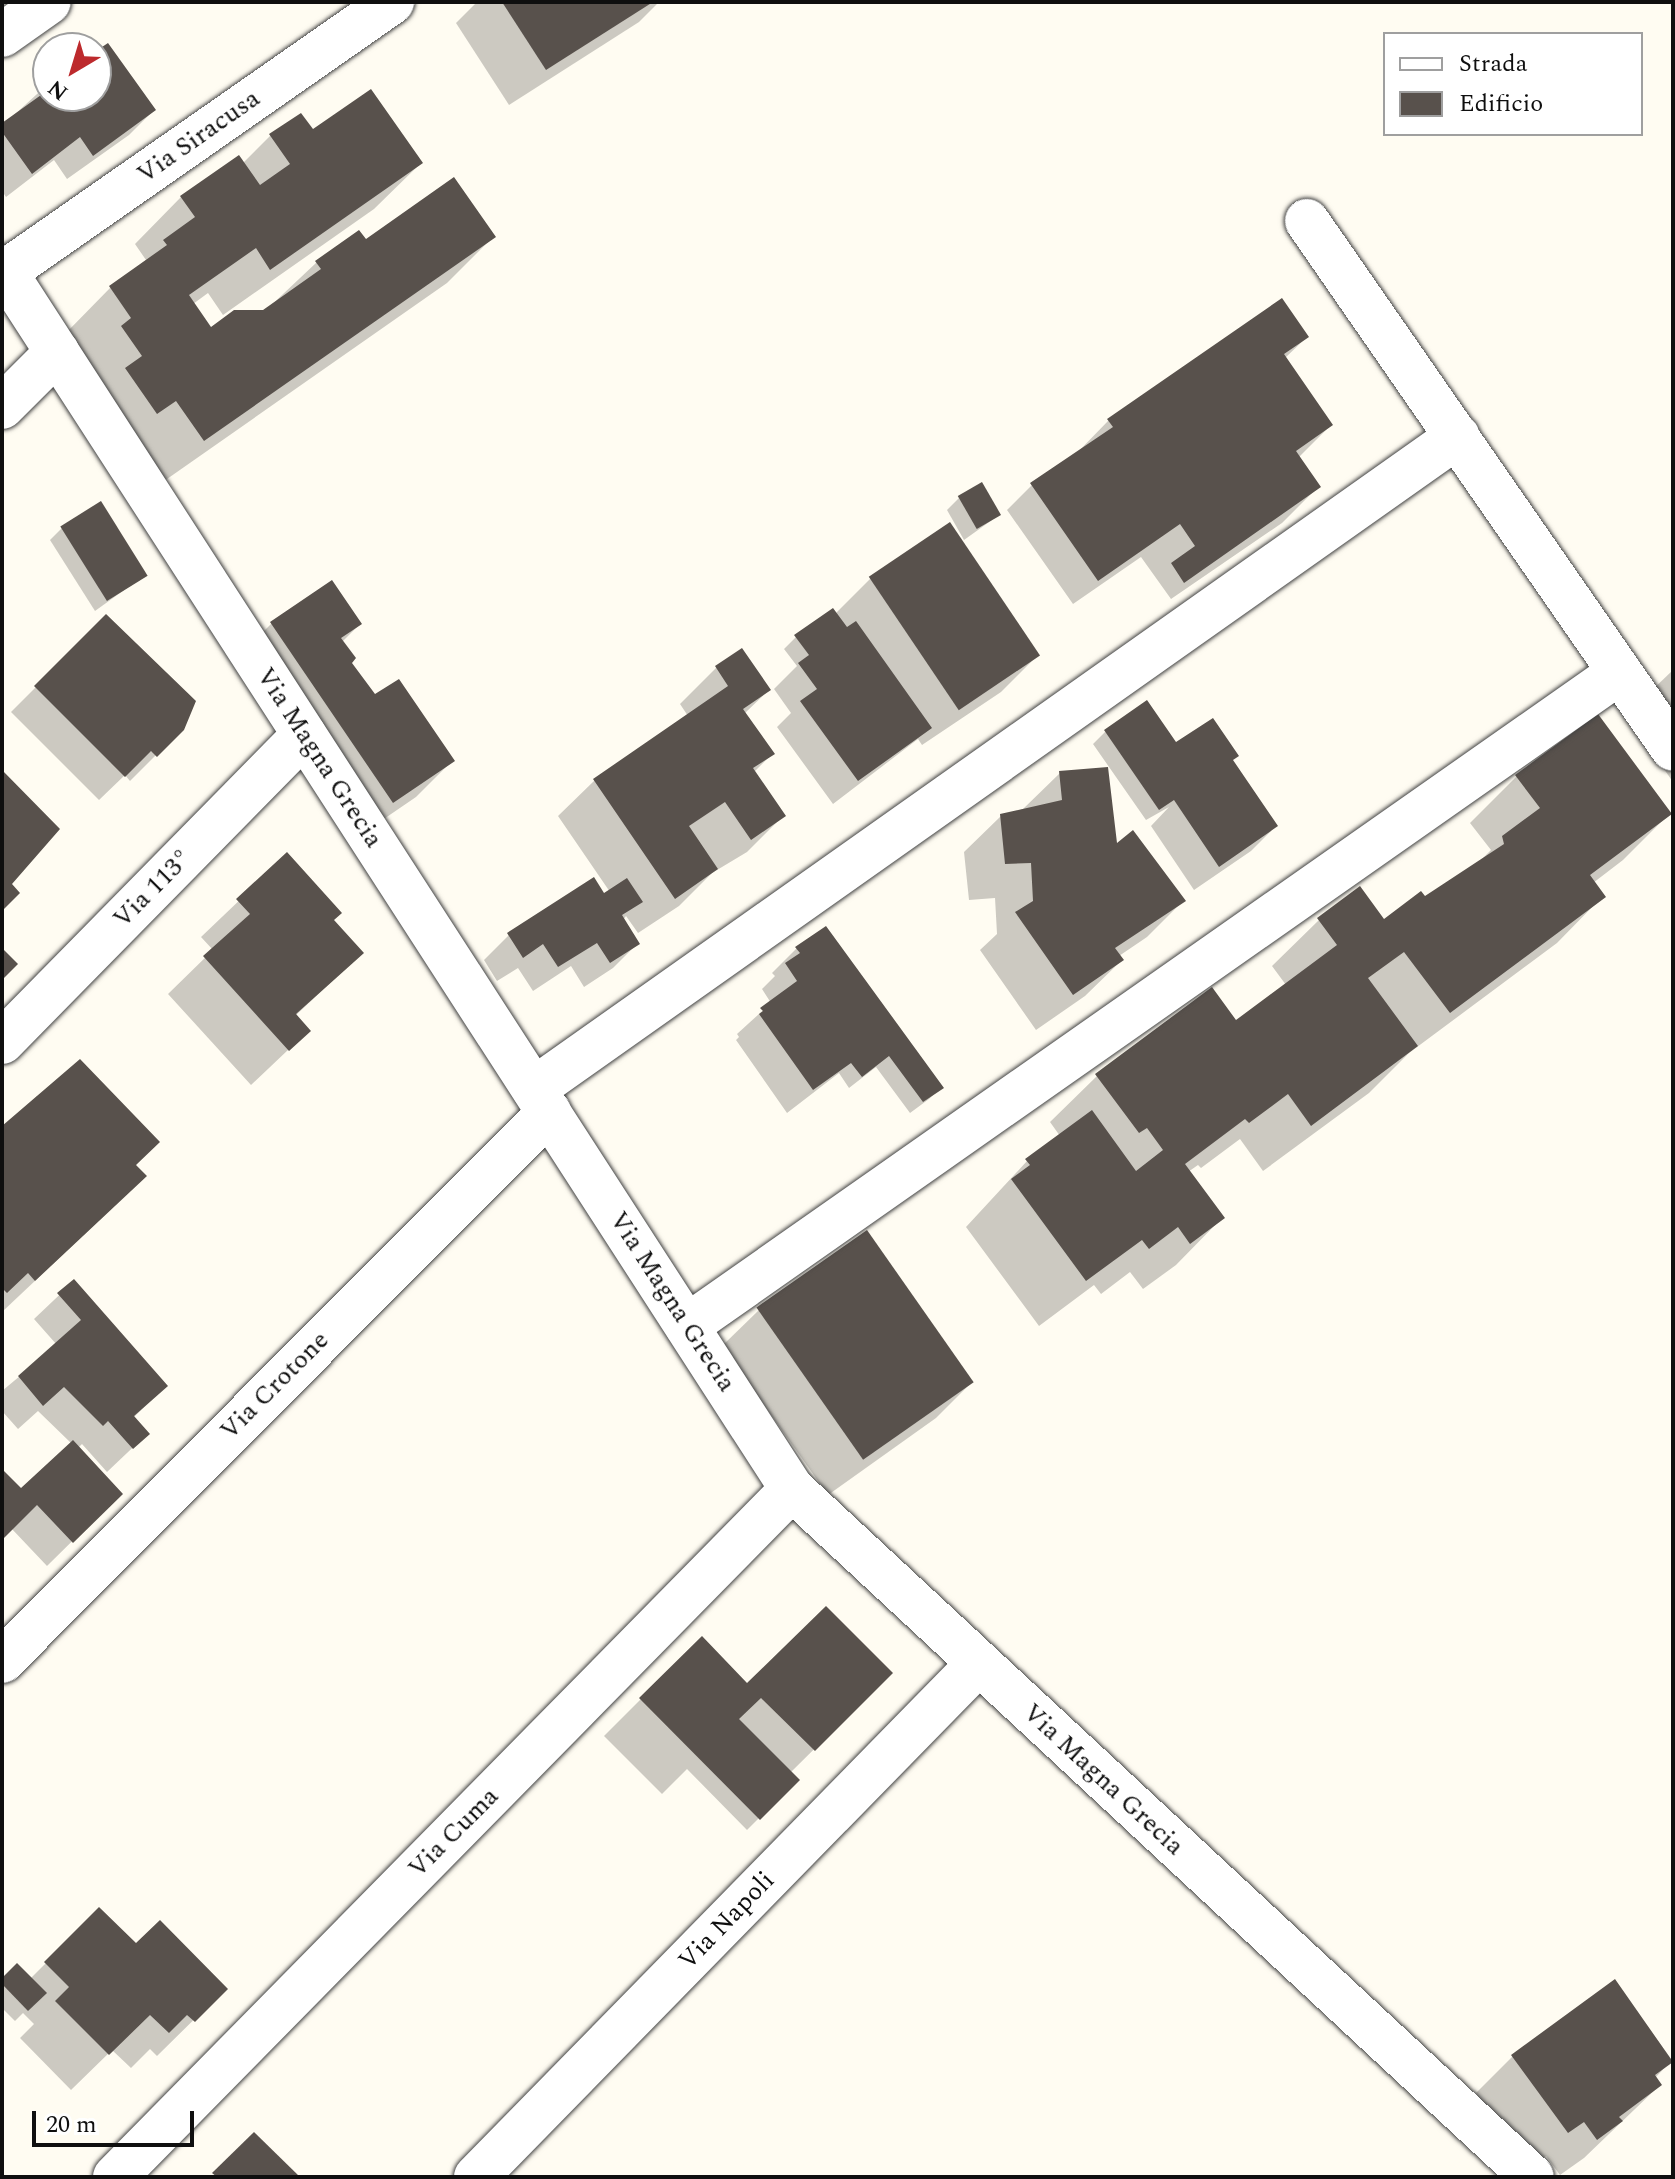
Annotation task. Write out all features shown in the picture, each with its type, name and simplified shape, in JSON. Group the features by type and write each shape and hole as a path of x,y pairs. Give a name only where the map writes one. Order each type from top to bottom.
{"street":[{"path":"2,35 49,2"},
{"name":"Via Siracusa","path":"4,270 392,2"},
{"path":"1307,221 1673,749"},
{"name":"Via Magna Grecia","path":"4,270 792,1489 1532,2177"},
{"path":"2,407 57,352"},
{"name":"Via Crotone","path":"2,1661 542,1100 1458,436"},
{"path":"687,1326 1620,672"},
{"name":"Via 113°","path":"2,1042 304,735"},
{"name":"Via Cuma","path":"115,2177 792,1489"},
{"name":"Via Napoli","path":"476,2177 978,1664"}],"building":[{"path":"502,2 653,2 546,70"},
{"path":"112,49 156,110 93,156 80,137 32,174 2,132 2,123 32,101 32,112 112,112"},
{"path":"371,89 423,163 270,270 256,248 189,295 211,327 234,310 263,310 321,269 315,261 359,230 366,239 454,177 496,237 204,441 176,401 157,414 125,368 142,356 121,326 131,318 109,286 167,245 163,240 195,217 180,196 239,155 260,185 290,164 269,134 301,113 313,129"},
{"path":"1282,298 1309,337 1284,354 1333,425 1296,451 1321,487 1184,583 1171,563 1195,546 1180,524 1098,581 1030,483 1113,427 1107,419"},
{"path":"982,482 1001,515 977,529 958,496"},
{"path":"101,501 148,576 107,601 60,526"},
{"path":"950,522 1040,655 959,710 869,577"},
{"path":"332,580 362,624 341,638 356,658 352,663 375,694 399,679 455,761 393,803 270,622"},
{"path":"833,608 847,627 856,621 932,728 858,781 800,701 817,689 798,663 809,655 794,635"},
{"path":"106,614 196,701 184,730 157,757 151,751 125,777 34,686"},
{"path":"742,648 771,690 743,709 775,754 753,768 786,816 751,840 725,802 689,826 718,869 675,899 593,779 728,686 715,666"},
{"path":"1147,700 1176,742 1213,718 1239,756 1233,760 1278,826 1219,867 1174,800 1159,810 1104,730"},
{"path":"1598,714 1672,814 1590,875 1606,897 1450,1013 1404,952 1368,978 1418,1046 1311,1126 1288,1094 1249,1123 1245,1119 1185,1164 1225,1218 1190,1244 1178,1227 1149,1249 1142,1240 1086,1281 1011,1179 1030,1165 1025,1159 1092,1110 1136,1171 1163,1150 1147,1128 1139,1133 1095,1074 1212,987 1236,1020 1337,945 1317,918 1360,886 1384,919 1421,891 1425,896 1504,844 1502,836 1540,808 1515,775"},
{"path":"1108,767 1117,843 1133,830 1186,901 1115,948 1124,960 1073,995 1015,912 1033,901 1031,863 1005,864 1000,814 1062,800 1059,771"},
{"path":"2,770 60,829 12,884 20,893 2,911"},
{"path":"287,852 342,913 334,920 364,953 296,1014 311,1031 289,1051 203,956 250,914 236,899"},
{"path":"594,877 604,893 627,878 643,902 622,915 640,944 610,963 597,943 558,967 543,944 523,958 507,933"},
{"path":"826,926 944,1088 923,1102 889,1056 862,1077 851,1063 813,1090 759,1014 763,1011 760,1008 797,981 785,963 800,953 795,947"},
{"path":"2,948 18,964 2,980"},
{"path":"80,1059 160,1142 136,1165 147,1176 35,1281 28,1273 7,1293 2,1288 2,1126"},
{"path":"867,1230 974,1382 863,1460 756,1307"},
{"path":"74,1279 168,1386 134,1416 150,1434 133,1449 108,1421 103,1426 64,1387 43,1406 18,1376 81,1320 57,1293"},
{"path":"73,1440 123,1494 73,1543 37,1505 2,1540 2,1469 21,1488"},
{"path":"826,1606 893,1673 815,1751 761,1698 739,1719 800,1780 760,1820 639,1698 702,1636 747,1683"},
{"path":"99,1907 136,1943 160,1920 228,1989 195,2022 187,2015 169,2033 150,2015 109,2055 55,2001 69,1987 44,1962"},
{"path":"17,1963 47,1993 28,2011 2,1984 2,1978"},
{"path":"1615,1979 1673,2062 1655,2075 1662,2085 1619,2117 1623,2121 1597,2140 1584,2122 1568,2133 1511,2055"},
{"path":"254,2132 300,2177 217,2177 212,2173"}]}
